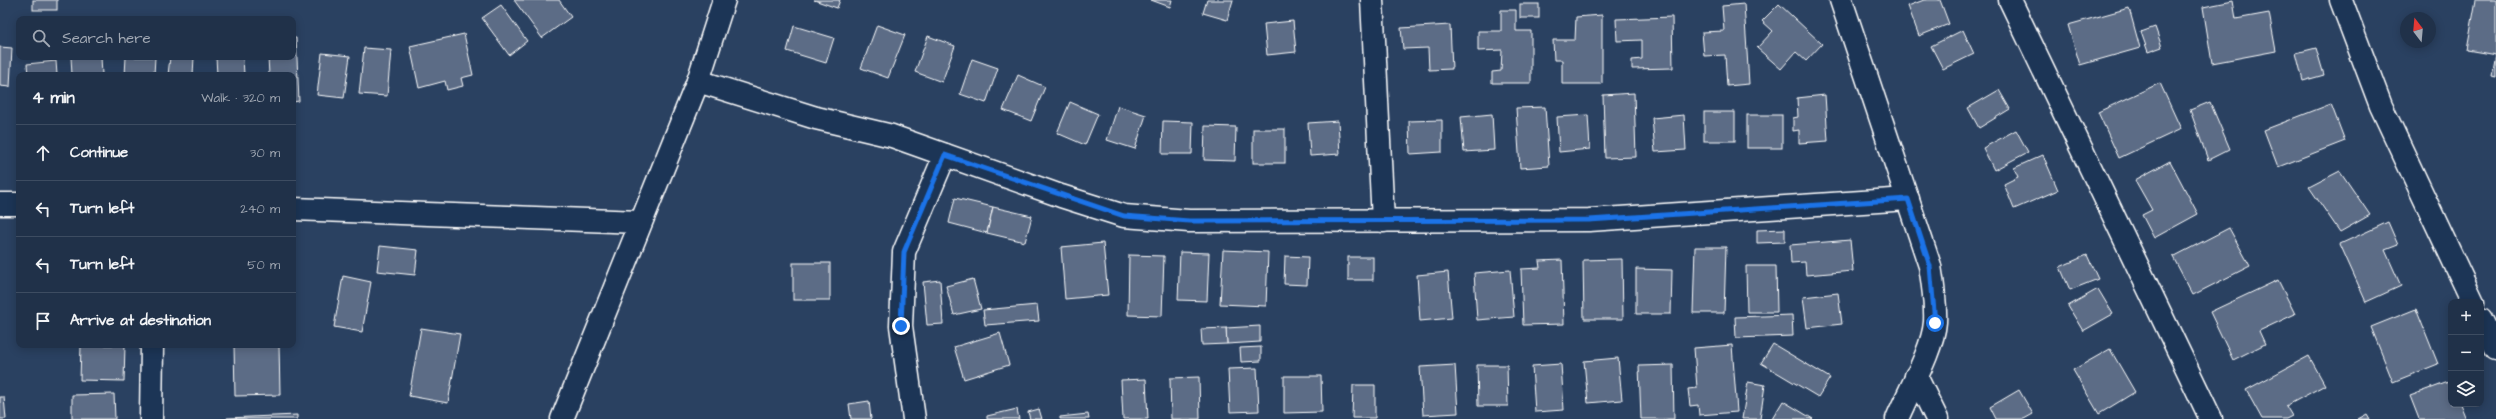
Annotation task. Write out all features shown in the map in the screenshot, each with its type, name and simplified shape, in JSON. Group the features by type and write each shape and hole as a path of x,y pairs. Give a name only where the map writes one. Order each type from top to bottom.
{"street":[{"path":"562,419 698,81 724,0"},
{"path":"1372,0 1383,221"},
{"path":"1841,0 1930,266 1934,297 1935,323 1924,358 1897,419"},
{"path":"2010,0 2211,419"},
{"path":"2341,0 2381,106 2472,299"},
{"path":"698,81 816,118 892,136 1124,216 1189,221 1589,220 1908,199"},
{"path":"914,419 901,326 904,252 945,155"},
{"path":"0,204 16,204"},
{"path":"296,209 640,222"},
{"path":"2484,325 2496,349"},
{"path":"151,419 152,348"},
{"path":"1916,376 1937,419"}],"building":[{"path":"33,0 57,0 57,10 33,10"},
{"path":"514,0 559,0 571,17 542,38"},
{"path":"814,0 840,0 837,8"},
{"path":"1151,0 1172,0 1170,7"},
{"path":"1207,0 1233,0 1227,20 1203,13"},
{"path":"1924,0 1940,0 1949,24 1919,36 1908,6"},
{"path":"2476,0 2496,0 2496,55 2467,50"},
{"path":"2233,1 2236,19 2269,13 2276,51 2212,63 2203,7"},
{"path":"1520,4 1539,4 1539,18 1520,18"},
{"path":"1744,4 1749,84 1727,86 1725,55 1704,56 1702,32 1724,31 1722,6"},
{"path":"1779,4 1822,44 1806,61 1796,52 1781,69 1757,48 1773,31 1762,21"},
{"path":"501,5 527,41 509,55 482,18"},
{"path":"2129,8 2140,48 2080,65 2068,25"},
{"path":"1501,10 1516,10 1516,31 1531,31 1531,83 1492,83 1492,72 1501,71 1502,50 1478,51 1478,31 1501,31"},
{"path":"1602,15 1602,84 1562,84 1562,60 1554,60 1553,40 1575,40 1576,17"},
{"path":"1672,17 1673,68 1632,69 1632,60 1642,59 1642,40 1617,41 1616,19"},
{"path":"1293,21 1296,52 1267,55 1264,24"},
{"path":"877,25 905,35 888,78 861,68"},
{"path":"1450,25 1452,69 1429,70 1428,48 1403,49 1401,28"},
{"path":"794,26 834,38 826,63 787,51"},
{"path":"2155,27 2162,47 2148,52 2141,32"},
{"path":"1963,30 1974,54 1943,69 1931,46"},
{"path":"464,34 473,75 461,78 463,86 447,90 445,81 419,88 410,46"},
{"path":"928,36 955,46 942,82 915,72"},
{"path":"296,38 299,101 296,102 296,72 269,72 268,60 296,60"},
{"path":"0,47 12,48 10,87 0,86"},
{"path":"364,48 391,50 387,96 359,94"},
{"path":"2316,48 2324,75 2303,81 2296,53"},
{"path":"322,53 350,56 344,98 317,95"},
{"path":"2496,55 2496,77 2492,76"},
{"path":"972,59 998,68 986,103 960,94"},
{"path":"71,60 101,60 102,72 72,72"},
{"path":"126,60 155,60 154,72 125,72"},
{"path":"170,60 194,60 193,72 168,72"},
{"path":"216,60 243,60 244,72 217,72"},
{"path":"56,61 57,72 28,72 27,64"},
{"path":"1018,75 1045,87 1031,121 1003,110"},
{"path":"2160,83 2181,129 2119,158 2098,112"},
{"path":"1999,90 2010,109 1979,128 1968,108"},
{"path":"1634,93 1636,157 1605,158 1603,95"},
{"path":"1825,95 1828,141 1799,143 1799,130 1793,131 1793,118 1798,117 1797,98"},
{"path":"1070,102 1098,114 1085,145 1057,133"},
{"path":"2210,102 2230,149 2208,160 2190,110"},
{"path":"2331,104 2345,141 2278,167 2264,130"},
{"path":"1118,106 1146,115 1135,149 1107,140"},
{"path":"1545,107 1549,166 1520,168 1516,108"},
{"path":"1704,112 1735,112 1735,141 1704,141"},
{"path":"1492,114 1494,150 1464,152 1461,117"},
{"path":"1588,115 1590,149 1559,152 1557,117"},
{"path":"1684,115 1686,150 1655,152 1652,118"},
{"path":"1747,115 1782,115 1782,148 1747,148"},
{"path":"1442,120 1442,152 1410,154 1409,121"},
{"path":"1163,121 1193,122 1192,154 1162,154"},
{"path":"1338,121 1340,154 1310,156 1308,123"},
{"path":"1205,126 1236,127 1235,161 1204,160"},
{"path":"1253,129 1285,129 1285,163 1253,163"},
{"path":"2016,130 2028,152 1994,170 1983,148"},
{"path":"2043,155 2058,190 2014,209 2004,184 2018,177 2014,168"},
{"path":"2170,161 2198,214 2154,238 2142,215 2152,210 2135,180"},
{"path":"2340,171 2370,215 2340,232 2309,187"},
{"path":"955,198 993,207 987,233 949,223"},
{"path":"993,207 1032,216 1025,242 987,233"},
{"path":"2388,222 2398,245 2385,250 2401,286 2366,302 2340,244"},
{"path":"2229,228 2250,266 2193,295 2173,257"},
{"path":"1785,229 1785,242 1757,243 1757,230"},
{"path":"1850,240 1853,271 1806,275 1805,262 1791,263 1790,245"},
{"path":"1103,243 1108,295 1065,299 1061,247"},
{"path":"380,246 418,250 415,275 377,271"},
{"path":"1695,247 1726,247 1724,313 1693,313"},
{"path":"1223,250 1268,252 1266,306 1220,304"},
{"path":"1180,252 1209,253 1207,301 1178,300"},
{"path":"1129,255 1164,256 1162,316 1128,315"},
{"path":"2087,255 2098,279 2070,290 2060,267"},
{"path":"1285,256 1308,257 1307,285 1284,284"},
{"path":"1348,257 1373,257 1373,280 1348,280"},
{"path":"1622,259 1623,319 1584,319 1583,260"},
{"path":"1562,260 1564,324 1523,325 1521,269 1540,268 1539,261"},
{"path":"793,263 830,263 830,300 793,300"},
{"path":"1746,266 1776,266 1777,312 1747,312"},
{"path":"1636,269 1672,270 1671,314 1636,314"},
{"path":"1510,270 1514,317 1477,320 1474,273"},
{"path":"1448,272 1452,318 1420,321 1417,275"},
{"path":"343,276 371,282 362,332 334,327"},
{"path":"973,279 981,309 954,315 946,286"},
{"path":"940,280 943,324 927,325 923,282"},
{"path":"2278,280 2295,314 2259,331 2265,344 2233,360 2210,312"},
{"path":"2098,289 2113,314 2083,331 2068,306"},
{"path":"1838,293 1842,324 1807,328 1803,297"},
{"path":"1037,305 1039,321 985,325 983,310"},
{"path":"2416,309 2438,364 2393,382 2371,327"},
{"path":"1792,315 1793,336 1736,338 1735,317"},
{"path":"1260,326 1260,342 1227,344 1226,328"},
{"path":"421,328 460,334 448,403 409,396"},
{"path":"1226,328 1227,344 1202,345 1201,329"},
{"path":"1000,333 1009,365 964,379 954,347"},
{"path":"1773,344 1830,378 1818,397 1761,363"},
{"path":"1732,345 1737,412 1699,415 1698,405 1690,406 1688,389 1697,388 1694,348"},
{"path":"1261,347 1261,361 1241,362 1240,348"},
{"path":"81,348 125,348 124,381 80,380"},
{"path":"234,348 279,348 280,395 235,396"},
{"path":"2110,349 2135,392 2099,414 2073,370"},
{"path":"2309,356 2325,385 2286,406 2292,416 2286,419 2262,419 2246,390"},
{"path":"1618,358 1622,400 1588,403 1584,361"},
{"path":"1561,364 1564,410 1535,412 1532,366"},
{"path":"1455,365 1458,413 1423,415 1420,367"},
{"path":"1477,365 1507,365 1508,406 1478,406"},
{"path":"1673,365 1674,419 1641,419 1639,366"},
{"path":"1257,368 1259,411 1230,412 1228,369"},
{"path":"1284,376 1321,376 1322,412 1284,413"},
{"path":"1199,377 1200,419 1171,419 1170,378"},
{"path":"1146,379 1148,419 1123,419 1121,380"},
{"path":"1748,382 1765,385 1760,419 1742,419"},
{"path":"2448,382 2448,407 2461,407 2466,419 2419,419 2410,396"},
{"path":"1353,385 1375,385 1375,418 1352,418"},
{"path":"2019,390 2033,414 2024,419 1996,419 1990,407"},
{"path":"114,394 115,419 72,419 72,395"},
{"path":"0,397 4,397 6,419 0,419"},
{"path":"869,401 871,419 851,419 849,404"},
{"path":"1783,401 1813,419 1772,419"},
{"path":"1017,409 1019,419 987,419 987,416"},
{"path":"1039,409 1042,419 1030,419 1028,412"},
{"path":"1088,414 1089,419 1060,419 1060,417"},
{"path":"2367,414 2370,419 2358,419"},
{"path":"297,415 297,419 227,419 227,418"}],"route":[{"path":"901,326 904,252 945,155 1061,196 1124,216 1189,221 1589,220 1908,199 1930,266 1934,297 1935,323"}]}
